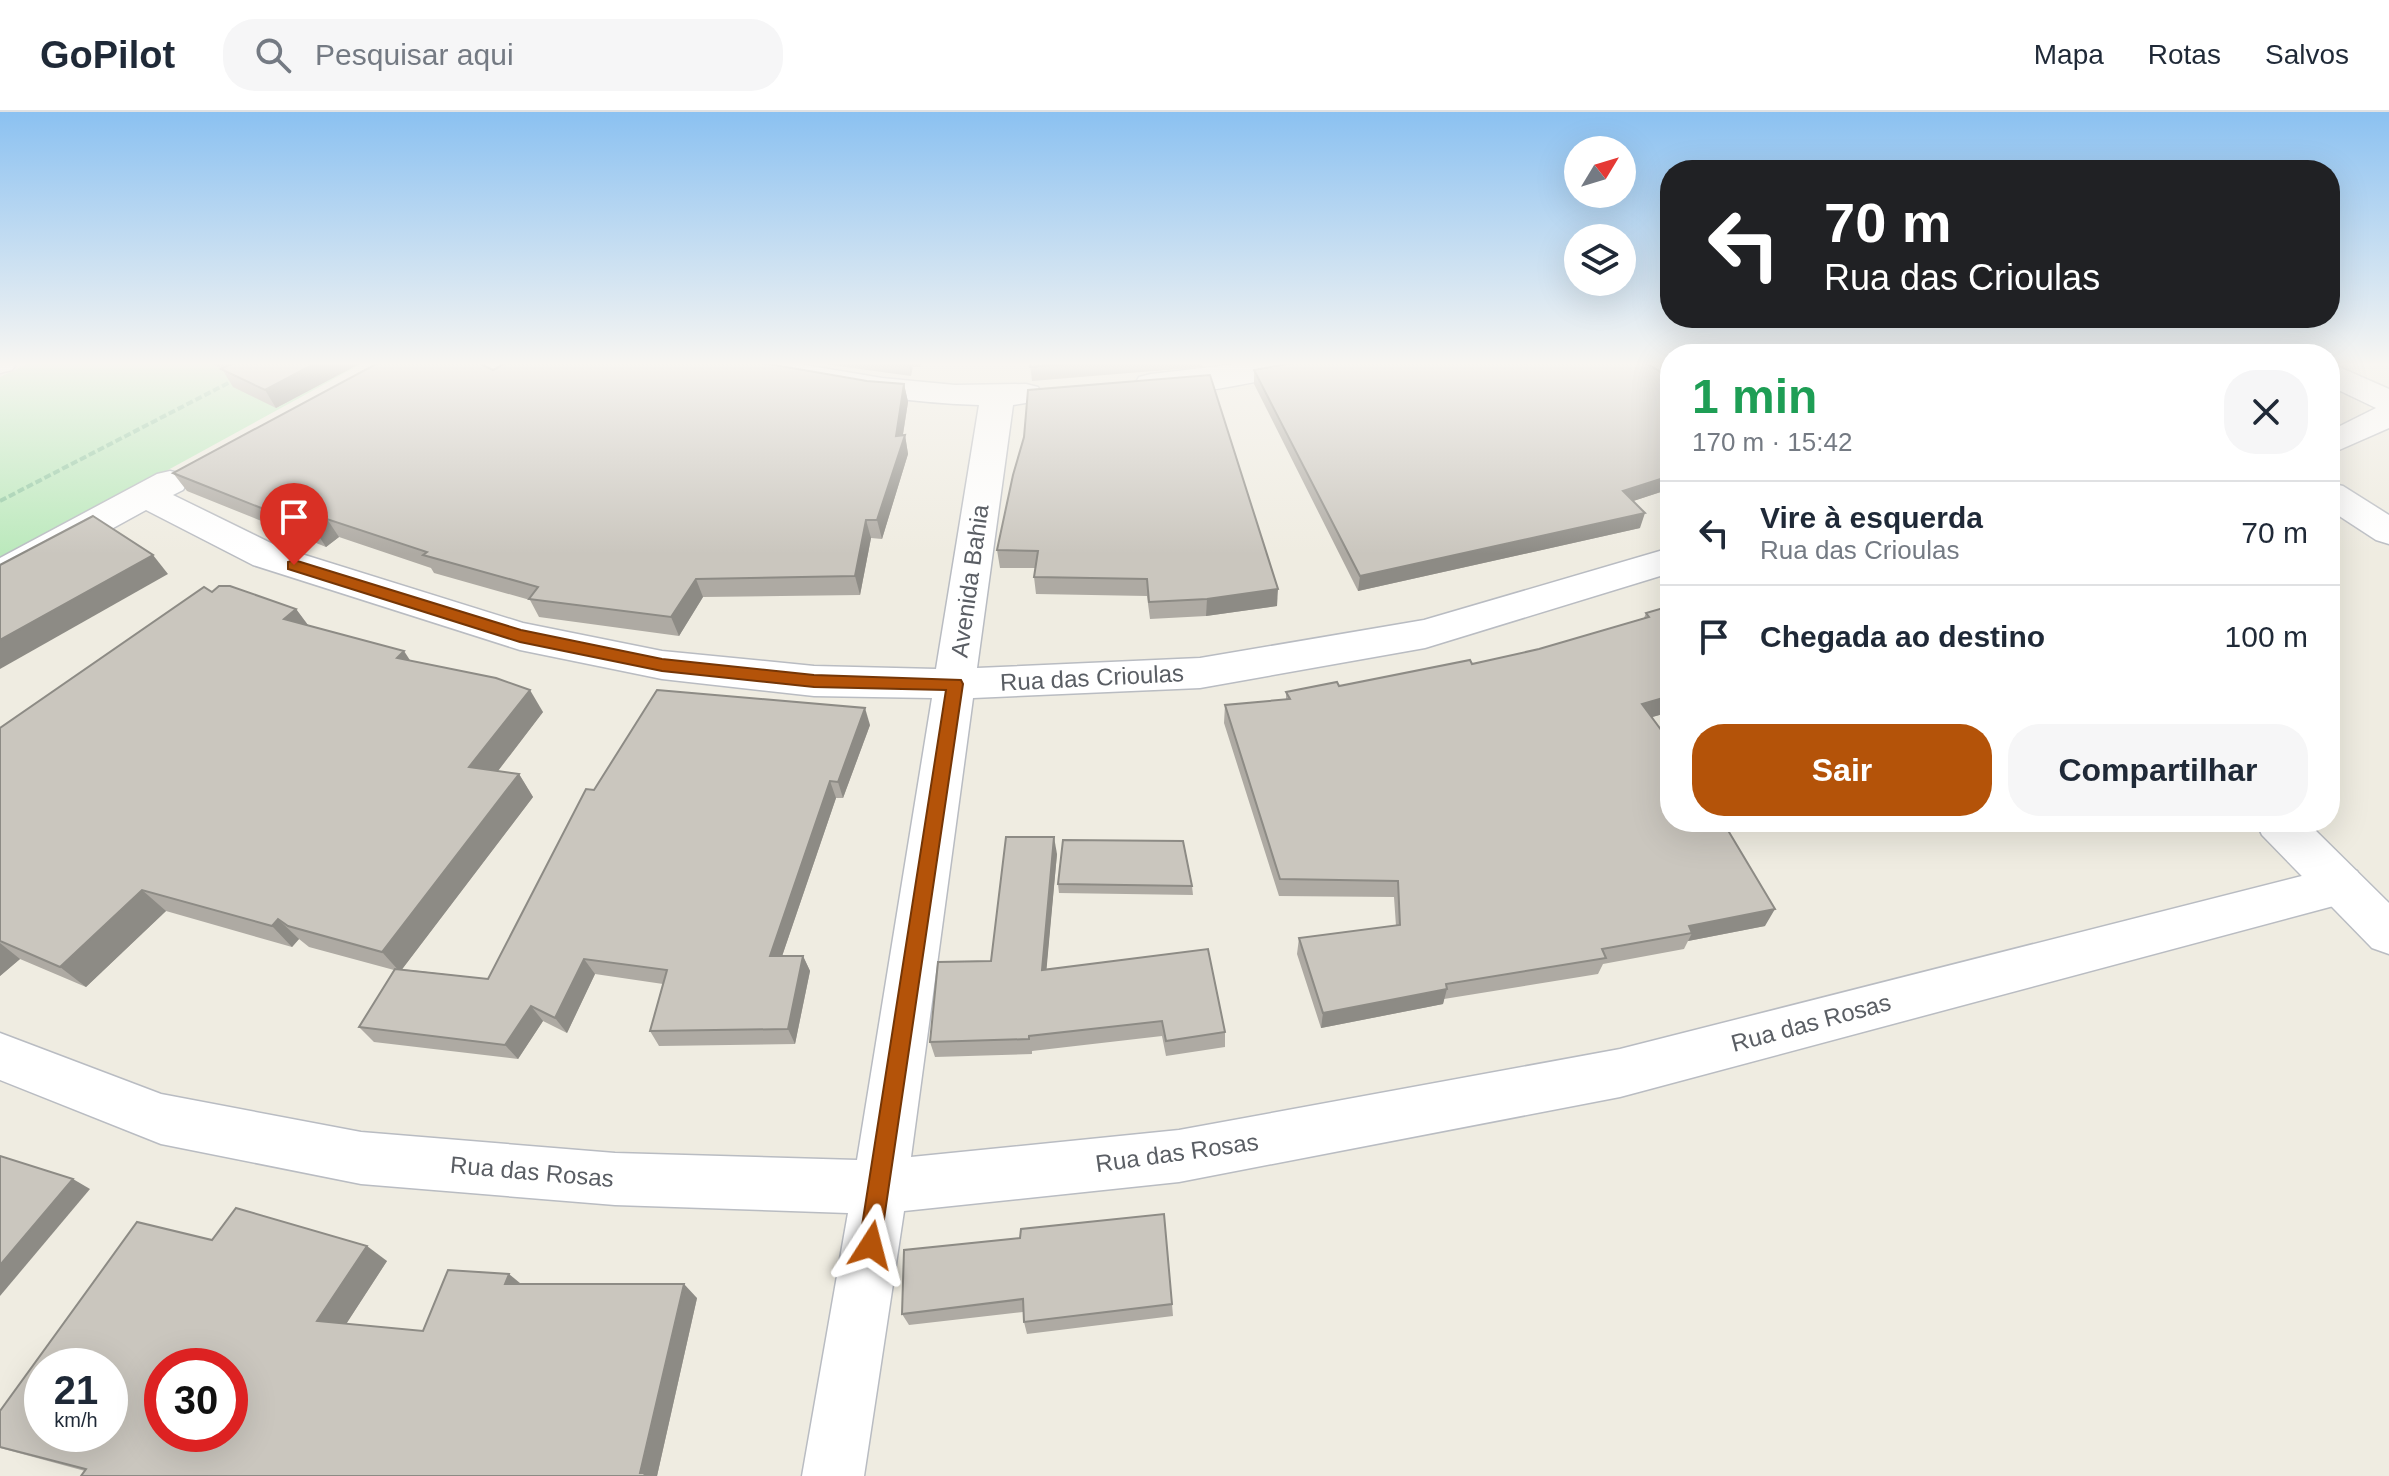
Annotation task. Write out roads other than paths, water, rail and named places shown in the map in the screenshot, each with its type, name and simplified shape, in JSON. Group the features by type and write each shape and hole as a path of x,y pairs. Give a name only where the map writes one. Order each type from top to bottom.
{"street":[{"name":"Avenida Bahia","path":"833,1476 880,1187 993,427"},
{"path":"2340,439 2365,427"},
{"path":"0,574 201,466"},
{"name":"Rua das Crioulas","path":"146,496 266,556 520,636 662,665 814,681 955,684 1200,673 1425,634 1660,563"},
{"path":"2340,500 2389,532"},
{"path":"2288,832 2389,934"},
{"name":"Rua das Rosas","path":"0,1056 161,1119 361,1158 615,1179 880,1187 1179,1156 1620,1073 2341,885"}]}
